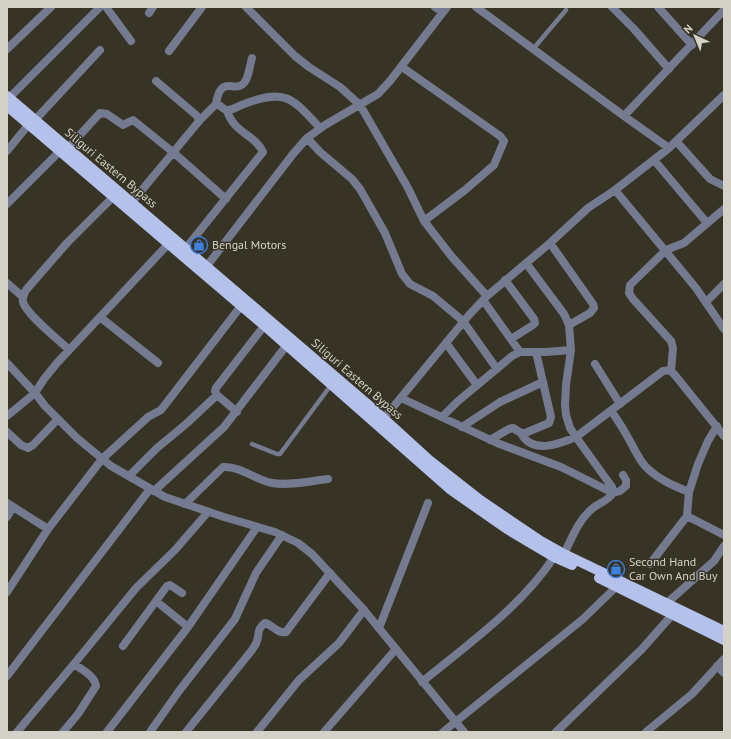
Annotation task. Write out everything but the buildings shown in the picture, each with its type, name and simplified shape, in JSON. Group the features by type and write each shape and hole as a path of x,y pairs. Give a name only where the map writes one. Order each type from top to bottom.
{"main road":[{"name":"Siliguri Eastern Bypass","path":"8,100 64,149 132,202 171,241 186,248 204,269 241,306 332,385 380,422"},
{"name":"Siliguri Eastern Bypass","path":"64,149 113,197 171,241 380,422 425,462 451,490 507,529 559,555 667,603 678,610 724,631"},
{"name":"Siliguri Eastern Bypass","path":"425,462 457,482 570,564 724,640"}],"street":[{"path":"7,50 51,7"},
{"path":"8,100 100,7"},
{"path":"106,7 131,41"},
{"path":"169,51 202,7"},
{"path":"246,7 295,56 340,87 360,105 408,188 424,221 485,298 520,352"},
{"path":"323,126 378,94 402,66 445,10 435,7"},
{"path":"476,7 669,148"},
{"path":"612,7 634,29 669,69"},
{"path":"658,7 692,45"},
{"path":"624,116 724,10"},
{"path":"7,152 32,122 100,50"},
{"path":"132,202 200,120 216,104 217,93 220,89 224,86 238,86 246,80 252,58"},
{"path":"402,66 500,136 504,141 494,165 465,190 424,221"},
{"path":"156,81 200,120"},
{"path":"216,104 227,110 231,110 250,102 268,97 279,96 290,99 323,126"},
{"path":"380,422 463,322 485,298 550,243 588,208 615,190 654,160 722,101"},
{"path":"186,248 263,152 259,146 231,122 227,110"},
{"path":"7,204 97,116 103,113 123,124 133,120 136,121 226,199"},
{"path":"204,269 307,138 341,115"},
{"path":"307,138 320,152 352,179 360,189 385,233 402,274 410,284 433,296 463,322 497,369"},
{"path":"676,141 710,179 724,186"},
{"path":"654,160 707,223"},
{"path":"615,190 666,250 706,302 724,329"},
{"path":"69,350 30,313 23,304 23,297 26,290 67,244 113,197"},
{"path":"724,209 684,243 666,250 630,285 629,289 633,299 671,341 673,348 671,371 724,436"},
{"path":"7,416 35,393 44,379 69,350 171,241"},
{"path":"550,243 593,304 594,308 590,314 569,325"},
{"path":"526,263 564,314 569,325 571,350 565,404 566,416 570,428 576,438 612,487 613,493"},
{"path":"505,280 535,322 511,340"},
{"path":"7,283 23,297"},
{"path":"706,302 724,284"},
{"path":"7,592 48,529 102,459 148,417 161,410 241,306"},
{"path":"100,316 158,363"},
{"path":"236,412 217,395 215,391 264,326"},
{"path":"446,343 477,385"},
{"path":"7,676 152,490 219,432 286,346"},
{"path":"442,417 449,408 512,356 520,352 571,350"},
{"path":"521,433 549,423 551,420 536,352"},
{"path":"7,363 45,406 77,438 111,466 165,497 282,535 298,543 312,554 364,610 464,732"},
{"path":"594,364 620,404"},
{"path":"490,440 512,428 521,433 526,440 533,445 546,447 576,438 663,371 671,371"},
{"path":"462,427 500,402 543,382"},
{"path":"129,476 157,448 217,395"},
{"path":"401,398 490,440 560,467 613,493"},
{"path":"611,411 639,458 647,468 659,478 672,485 688,499"},
{"path":"7,432 21,445 28,448 33,445 58,419"},
{"path":"650,564 687,516 688,499 698,464 708,441 717,426"},
{"path":"184,504 223,467 230,466 255,478 272,483 293,483 328,478"},
{"path":"422,682 508,610 530,588 559,555 573,532 592,508 626,486 626,480 623,475"},
{"path":"379,628 428,503"},
{"path":"7,517 10,505 48,529"},
{"path":"17,732 136,588 175,550 208,512"},
{"path":"687,516 724,535"},
{"path":"107,732 188,627 257,527"},
{"path":"150,732 179,691 235,620 256,573 282,535"},
{"path":"667,603 714,561 724,546"},
{"path":"186,732 252,650 257,643 257,634 262,626 265,623 280,632 286,632 330,573"},
{"path":"123,646 169,585 182,593"},
{"path":"443,732 583,620 616,587"},
{"path":"156,601 188,627"},
{"path":"257,732 299,680 339,643 364,610"},
{"path":"556,732 642,649 672,615"},
{"path":"324,732 396,649"},
{"path":"646,732 692,694 724,659"},
{"path":"63,732 78,714 96,686 96,682 92,678 74,664"},
{"path":"717,666 724,673"}],"lane":[{"path":"533,49 566,10"},
{"path":"252,444 280,454 332,385"}],"place":[{"name":"Bengal Motors","path":"199,245"},
{"name":"Second Hand Car Own And Buy","path":"616,569"}]}
